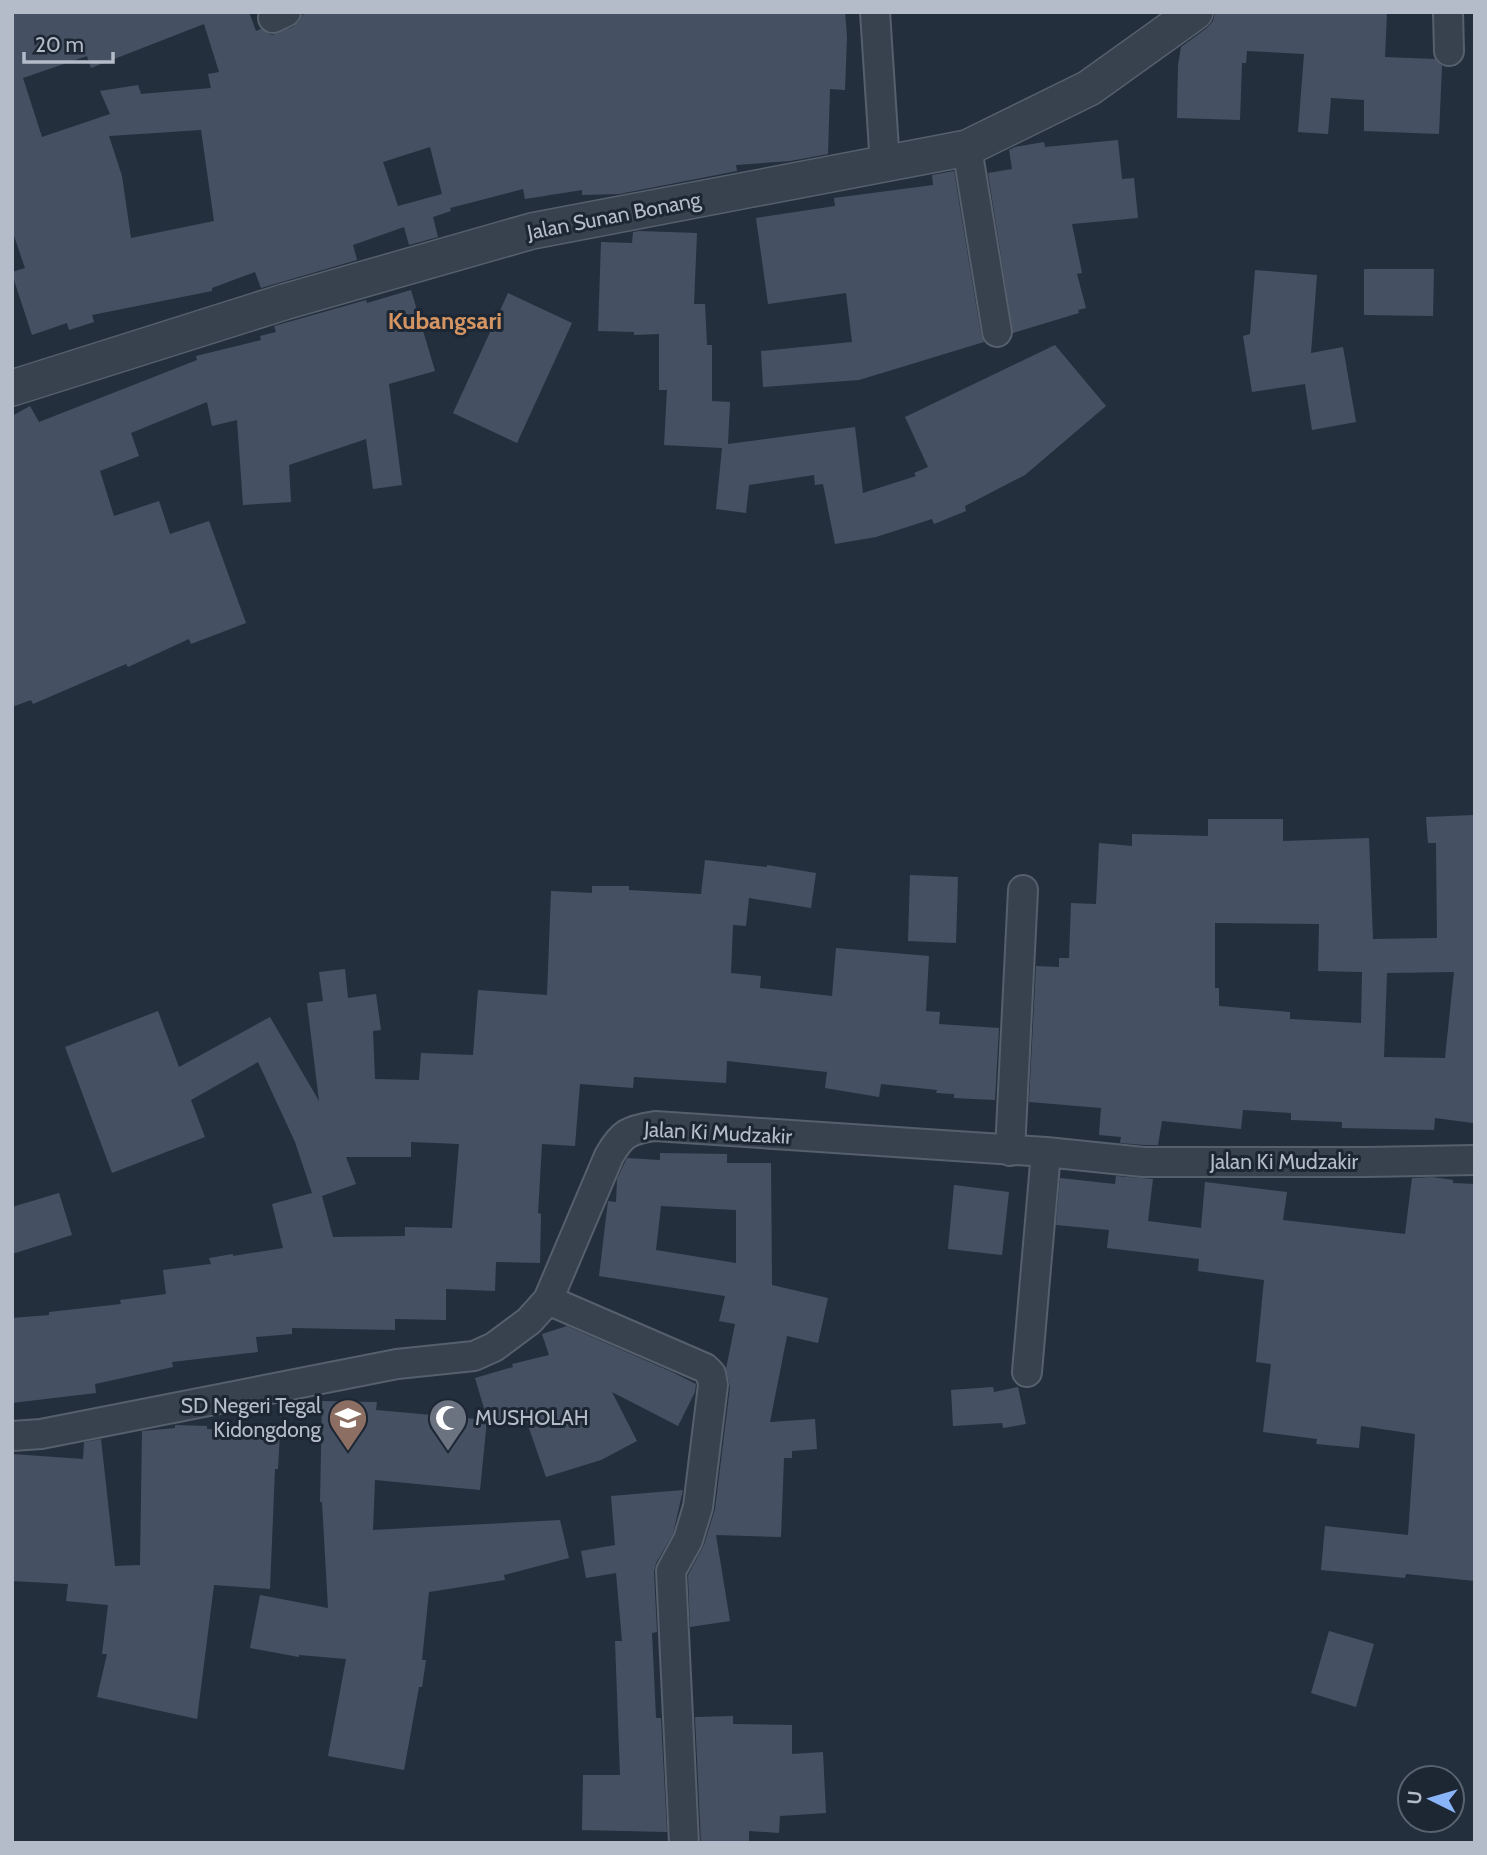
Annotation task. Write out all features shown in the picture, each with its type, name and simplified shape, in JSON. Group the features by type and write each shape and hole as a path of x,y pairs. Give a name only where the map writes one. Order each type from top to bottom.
{"street":[{"path":"875,12 885,165"},
{"name":"Jalan Sunan Bonang","path":"12,388 284,302 532,231 967,148 1089,88 1195,12"},
{"path":"1448,12 1449,51"},
{"path":"967,148 997,332"},
{"path":"1010,1151 1023,890"},
{"name":"Jalan Ki Mudzakir","path":"12,1436 41,1434 397,1364 474,1356 494,1347 529,1321 548,1300 609,1156 619,1139 633,1129 654,1126 1046,1152 1143,1162 1475,1160"},
{"path":"1027,1372 1046,1152"},
{"path":"548,1300 705,1368 711,1374 713,1385 698,1507 688,1540 671,1572 684,1843"}],"building":[{"path":"12,12 249,12 256,31 261,29 272,35 293,27 302,15 310,12 845,12 845,90 830,89 828,154 790,161 736,165 737,171 619,194 582,195 582,190 525,199 523,189 450,208 451,211 433,217 438,237 409,245 404,227 353,245 357,260 261,288 255,272 212,288 212,291 92,315 94,322 69,330 67,323 32,335 12,274 25,268 12,230","holes":["204,24 219,72 208,74 211,88 141,94 138,85 100,91 110,114 42,137 23,78 87,56 91,68","201,130 214,221 131,238 122,176 109,136","430,147 442,194 398,206 383,162"]},
{"path":"1215,12 1387,12 1385,57 1435,59 1442,66 1439,134 1364,131 1364,100 1331,98 1328,134 1298,132 1304,54 1247,51 1246,63 1242,63 1240,120 1177,118 1181,47 1207,28 1213,21"},
{"path":"1118,140 1122,179 1134,178 1138,218 1072,224 1082,273 1077,274 1086,308 1078,310 1079,313 1013,333 988,173 1012,169 1009,150 1015,147 1044,142 1045,147"},
{"path":"954,171 984,342 859,380 763,387 761,351 852,342 846,293 768,304 756,218 835,206 834,198 933,185 932,175"},
{"path":"633,232 697,233 694,304 705,304 707,345 712,345 712,401 730,402 728,444 855,427 863,493 916,476 914,473 928,467 905,417 1055,345 1106,406 1025,475 965,506 966,511 934,524 932,519 876,537 835,544 823,484 815,485 814,475 749,485 746,513 716,509 722,448 664,445 667,390 659,390 659,334 634,335 634,332 598,331 601,242 632,243"},
{"path":"1364,269 1434,269 1433,316 1364,315"},
{"path":"1255,270 1317,275 1311,353 1343,347 1356,422 1312,430 1305,384 1252,392 1243,336 1250,334"},
{"path":"411,290 435,371 389,384 402,485 373,489 366,439 289,465 291,502 243,505 237,420 212,426 207,402 131,433 139,456 100,471 114,516 159,501 170,534 209,521 246,623 191,644 189,639 128,667 126,664 33,704 31,700 12,707 12,416 30,406 39,422 197,360 196,356 261,340 260,336 276,332 274,326"},
{"path":"508,293 572,323 517,443 453,413"},
{"path":"1475,815 1473,1123 1435,1118 1434,1130 1342,1128 1342,1122 1291,1120 1291,1113 1243,1110 1241,1129 1162,1121 1158,1145 1144,1145 1120,1143 1121,1137 1099,1135 1101,1108 1029,1102 1036,966 1059,967 1059,958 1069,958 1071,903 1096,904 1099,843 1132,846 1132,834 1208,836 1208,819 1283,819 1283,841 1369,838 1373,939 1437,938 1436,843 1428,843 1426,817","holes":["1215,923 1319,924 1318,971 1362,972 1361,1023 1290,1019 1290,1012 1219,1006 1219,988 1215,988","1454,972 1445,1058 1384,1057 1387,973"]},
{"path":"705,860 767,865 816,873 811,908 749,898 746,926 733,925 731,973 761,976 760,988 832,996 836,948 929,956 926,1011 940,1012 939,1024 999,1028 995,1100 954,1098 954,1094 936,1093 937,1090 881,1084 879,1097 825,1088 827,1072 727,1061 726,1083 634,1077 633,1088 580,1084 575,1146 542,1144 538,1213 541,1214 540,1263 496,1262 495,1291 446,1289 446,1320 395,1319 395,1330 292,1328 292,1334 256,1337 258,1352 172,1362 173,1367 95,1384 96,1393 12,1403 12,1318 121,1304 120,1300 166,1294 163,1270 211,1264 209,1258 283,1248 272,1204 312,1193 295,1142 258,1062 191,1100 205,1137 112,1173 65,1047 158,1011 179,1067 270,1017 319,1101 307,1003 323,1001 319,972 345,969 348,998 376,994 381,1030 373,1031 375,1079 419,1080 421,1053 473,1055 478,990 547,995 551,891 592,893 592,886 629,886 629,890 701,894","holes":["411,1142 459,1144 452,1228 405,1227 405,1236 333,1237 322,1196 356,1184 346,1157 411,1157"]},
{"path":"910,875 958,877 956,943 908,941"},
{"path":"660,1153 727,1154 727,1163 771,1163 772,1285 828,1298 818,1343 787,1336 770,1422 815,1419 817,1449 792,1451 792,1458 784,1458 781,1537 716,1535 730,1621 690,1627 688,1575 704,1545 715,1509 730,1387 726,1369 735,1324 719,1321 725,1296 599,1276 608,1201 616,1202 617,1179 627,1158 660,1160","holes":["661,1206 736,1210 736,1263 656,1250"]},
{"path":"1116,1176 1153,1179 1148,1221 1201,1228 1205,1182 1287,1192 1283,1220 1405,1234 1412,1178 1432,1177 1453,1180 1453,1183 1475,1184 1475,1581 1321,1570 1325,1526 1408,1535 1415,1434 1361,1426 1359,1448 1316,1444 1317,1439 1263,1432 1271,1364 1256,1362 1264,1280 1198,1271 1199,1259 1107,1248 1109,1230 1056,1225 1060,1178 1115,1184"},
{"path":"954,1185 1009,1192 1002,1255 948,1249"},
{"path":"59,1193 72,1235 12,1254 12,1207"},
{"path":"567,1326 696,1384 695,1392 678,1426 612,1392 637,1441 601,1460 546,1477 524,1414 489,1425 475,1378 513,1367 512,1364 549,1355 542,1334"},
{"path":"993,1387 994,1392 1018,1387 1026,1424 1003,1428 1002,1423 953,1426 951,1390"},
{"path":"322,1401 377,1402 376,1410 487,1420 480,1490 375,1480 373,1530 560,1520 569,1558 504,1575 505,1580 429,1592 422,1660 426,1660 404,1770 328,1756 346,1659 299,1657 250,1648 260,1595 328,1608 320,1502"},
{"path":"175,1425 280,1432 278,1469 275,1469 270,1589 214,1585 197,1719 97,1697 107,1654 102,1654 108,1605 66,1601 68,1584 12,1581 12,1454 83,1459 84,1442 101,1439 115,1566 140,1565 142,1431 175,1428"},
{"path":"683,1490 673,1534 656,1563 654,1572 657,1632 652,1633 656,1718 661,1718 667,1832 582,1830 583,1775 620,1775 615,1641 622,1641 616,1573 586,1578 581,1551 615,1545 611,1496"},
{"path":"1329,1631 1374,1644 1356,1707 1311,1693"},
{"path":"733,1716 733,1724 792,1725 792,1754 823,1752 826,1813 780,1816 779,1833 749,1831 749,1843 701,1843 695,1717"}],"place":[{"name":"SD Negeri Tegal Kidongdong","path":"348,1452"},
{"name":"MUSHOLAH","path":"448,1452"}],"district":[{"name":"Kubangsari","path":"445,321"}]}
